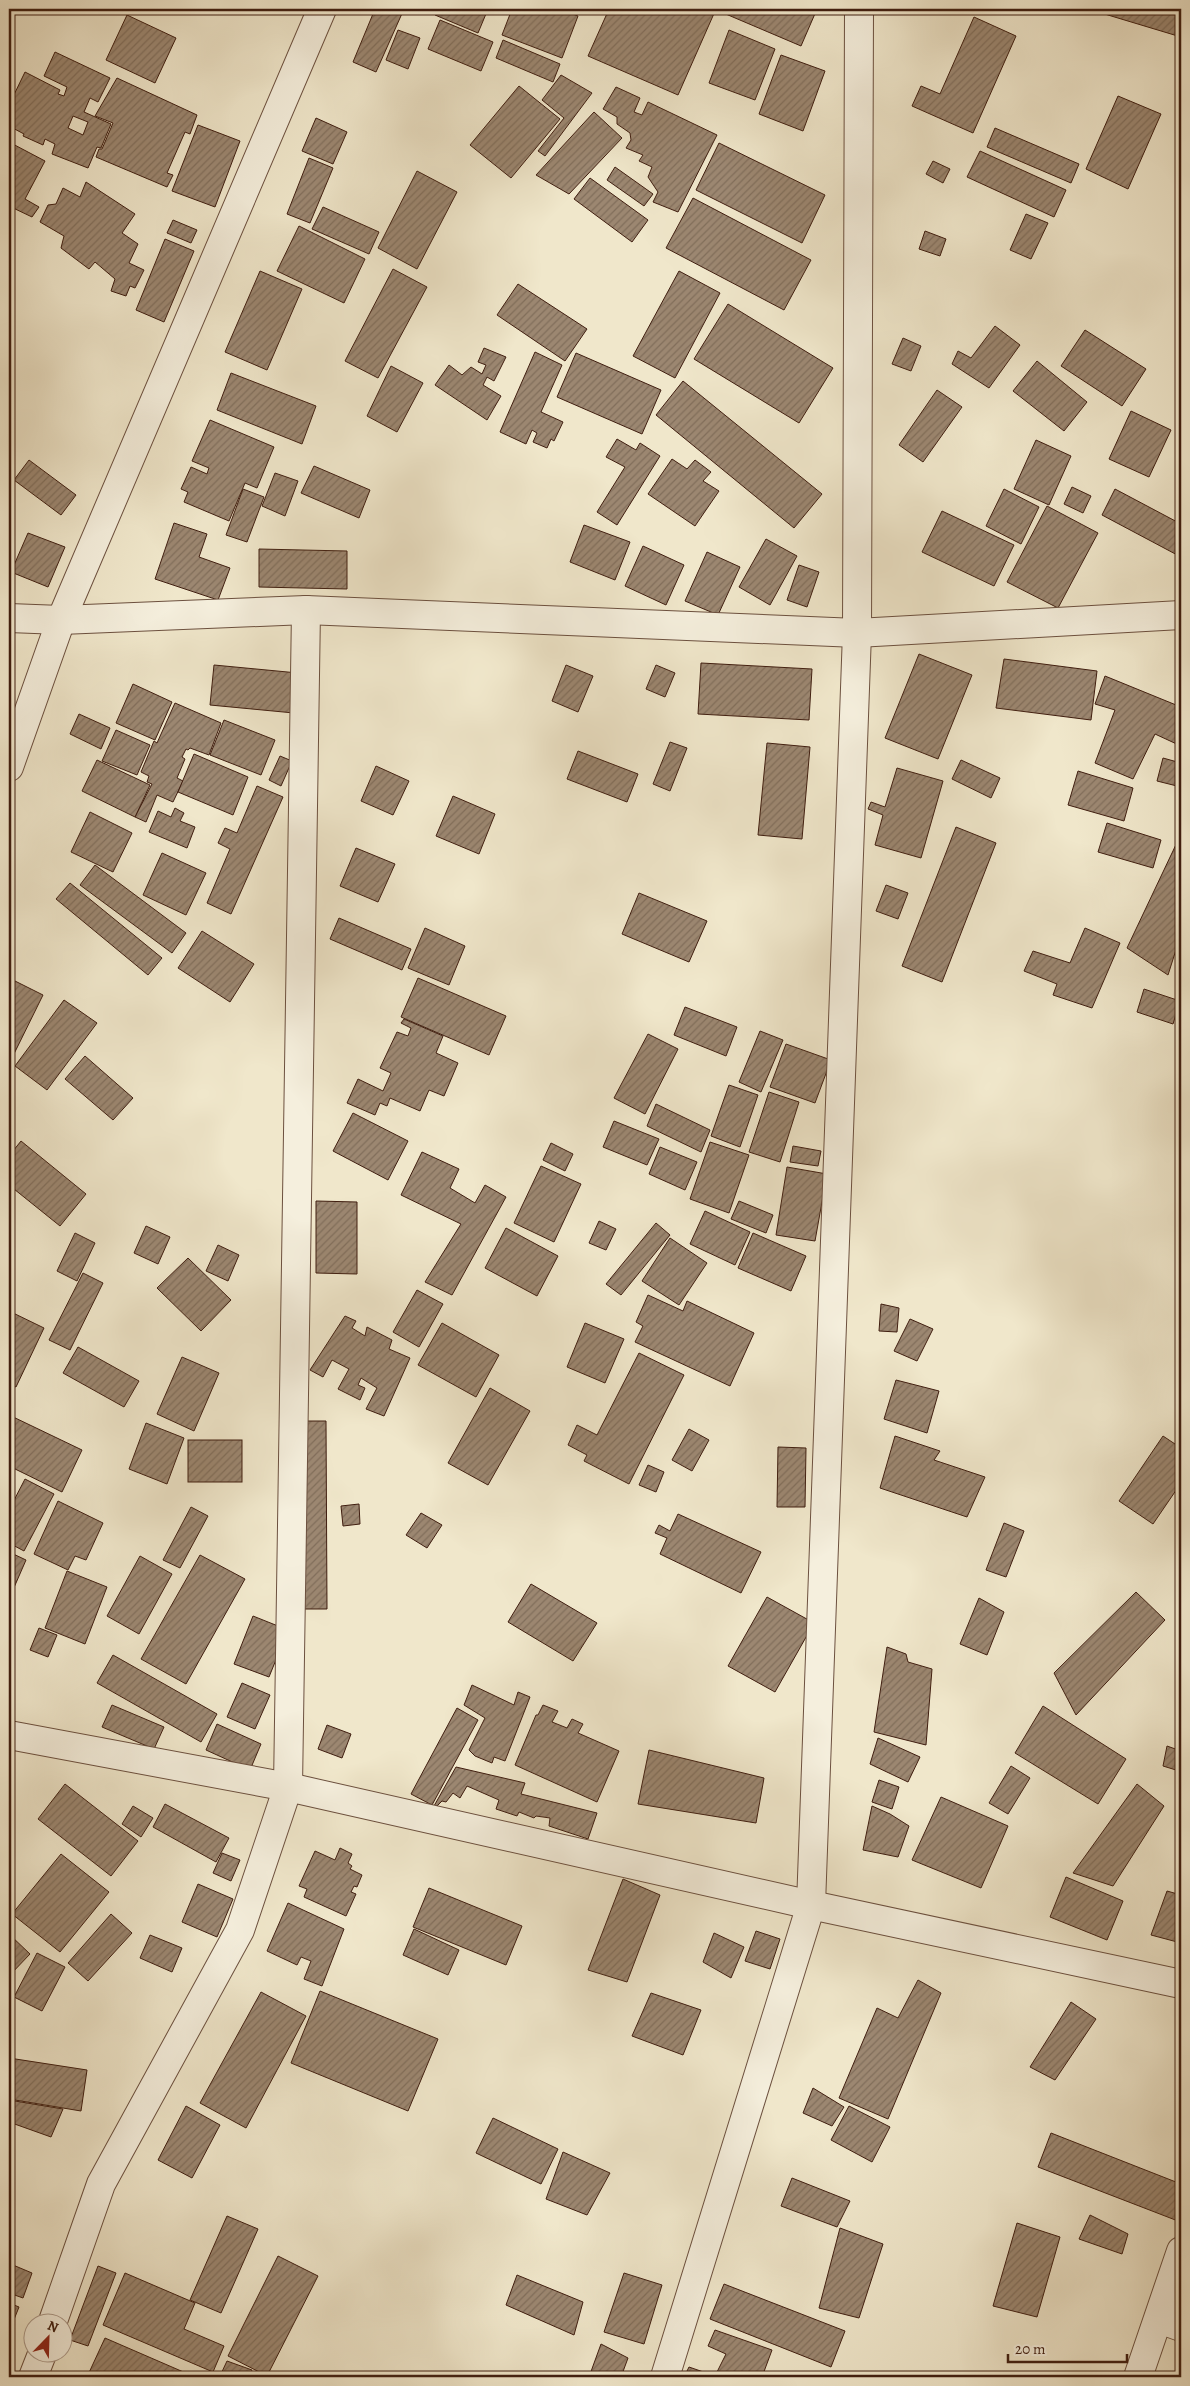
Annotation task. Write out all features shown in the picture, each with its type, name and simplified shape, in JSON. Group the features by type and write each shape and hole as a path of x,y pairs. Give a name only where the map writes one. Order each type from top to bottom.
{"street":[{"path":"9,767 62,620 322,9"},
{"path":"665,2377 811,1904 856,633 859,9"},
{"path":"56,2314 101,2184 240,1930 288,1787 306,610"},
{"path":"9,618 62,620 306,610 856,633 1181,615"},
{"path":"9,1735 288,1787 811,1904 1181,1984"},
{"path":"1138,2377 1170,2323 1181,2251"},
{"path":"34,2377 39,2364"}],"building":[{"path":"375,9 404,9 376,72 353,62"},
{"path":"411,9 426,9 424,14"},
{"path":"437,9 488,9 478,33 435,15"},
{"path":"512,9 559,9 578,16 562,58 502,35"},
{"path":"609,9 716,9 678,95 588,56"},
{"path":"714,9 817,9 801,46"},
{"path":"1088,9 1181,9 1181,37"},
{"path":"127,15 176,38 155,83 106,60"},
{"path":"974,17 1016,36 973,133 912,106 921,86 940,94"},
{"path":"440,20 493,42 481,71 428,49"},
{"path":"398,30 420,38 408,69 386,60"},
{"path":"729,30 775,49 755,100 709,83"},
{"path":"503,40 560,64 553,82 496,58"},
{"path":"55,52 110,78 98,102 90,98 84,112 111,124 101,148 97,147 88,168 52,154 55,144 45,139 43,145 23,136 24,134 9,126 9,105 25,72 60,90 58,94 64,96 67,87 44,76","holes":["73,116 88,122 83,135 68,128"]},
{"path":"781,55 825,71 803,131 759,114"},
{"path":"561,75 592,93 545,156 538,151 564,118 542,100"},
{"path":"117,78 197,115 190,134 185,132 167,173 173,175 167,187 96,157 99,149 102,149 113,123 95,116"},
{"path":"519,86 560,119 511,178 470,145"},
{"path":"616,87 640,98 634,112 642,115 648,102 717,135 678,212 653,202 658,192 648,177 652,167 639,161 643,155 626,148 631,140 630,133 617,124 617,117 603,109"},
{"path":"1118,96 1161,114 1128,189 1086,169"},
{"path":"594,112 622,138 569,194 536,175"},
{"path":"316,118 347,132 333,164 302,151"},
{"path":"198,125 240,141 215,207 172,191"},
{"path":"995,128 1079,164 1071,183 987,147"},
{"path":"9,142 45,161 25,199 39,207 32,217 9,206"},
{"path":"719,143 825,195 802,243 696,190"},
{"path":"980,151 1066,190 1054,217 967,177"},
{"path":"309,158 333,168 310,223 287,214"},
{"path":"933,161 950,169 943,183 926,174"},
{"path":"615,167 653,194 644,206 607,180"},
{"path":"417,171 457,192 417,269 378,248"},
{"path":"590,178 648,220 632,242 574,199"},
{"path":"86,182 135,214 122,233 138,244 129,263 144,270 135,288 130,286 126,296 111,291 115,279 95,262 89,269 61,248 64,236 40,222 48,205 56,204 63,188 80,197"},
{"path":"693,198 811,260 784,310 666,248"},
{"path":"323,207 379,232 369,254 312,229"},
{"path":"1026,214 1048,223 1031,259 1010,250"},
{"path":"173,220 197,230 191,243 167,233"},
{"path":"299,226 365,259 344,303 277,271"},
{"path":"925,231 946,239 940,256 919,249"},
{"path":"165,239 194,251 164,322 136,310"},
{"path":"393,269 427,287 378,378 345,361"},
{"path":"260,271 302,289 267,370 225,352"},
{"path":"679,271 720,293 675,378 633,356"},
{"path":"518,284 587,329 565,361 497,315"},
{"path":"728,304 833,368 799,423 694,359"},
{"path":"995,326 1020,345 989,388 952,364 958,351 971,358"},
{"path":"1085,330 1146,369 1122,406 1061,366"},
{"path":"903,338 921,346 911,371 892,364"},
{"path":"484,348 506,357 494,381 487,377 483,385 501,396 487,420 435,385 449,365 462,375 471,367 482,374 486,365 478,362"},
{"path":"535,352 562,365 541,412 563,422 554,441 551,439 547,448 533,442 537,433 532,430 526,444 500,432"},
{"path":"576,353 661,390 642,434 557,397"},
{"path":"1037,361 1087,402 1064,431 1013,391"},
{"path":"391,366 423,383 397,432 367,416"},
{"path":"231,373 316,406 302,444 217,410"},
{"path":"683,381 822,494 794,528 656,415"},
{"path":"937,390 962,407 923,462 899,445"},
{"path":"1131,411 1171,430 1149,477 1109,459"},
{"path":"210,420 274,447 257,488 245,483 229,521 184,502 188,492 181,489 191,467 207,474 209,468 192,461"},
{"path":"617,439 636,450 640,443 660,456 617,525 597,512 625,467 606,457"},
{"path":"1036,440 1071,456 1049,505 1014,489"},
{"path":"672,459 687,469 695,460 711,472 703,481 719,491 695,526 648,494"},
{"path":"29,460 76,495 61,515 14,480"},
{"path":"314,466 370,490 359,518 301,493"},
{"path":"275,473 298,481 285,516 262,506"},
{"path":"1072,487 1091,496 1083,513 1064,504"},
{"path":"243,489 264,497 247,542 226,535"},
{"path":"1004,489 1039,507 1021,544 986,526"},
{"path":"1115,489 1181,524 1181,557 1102,515"},
{"path":"1047,506 1098,533 1058,608 1007,582"},
{"path":"942,511 1014,545 994,586 922,552"},
{"path":"174,523 207,534 199,557 230,568 218,600 155,579"},
{"path":"584,525 630,542 615,580 570,562"},
{"path":"28,533 65,547 48,587 11,572"},
{"path":"766,539 797,556 770,605 739,587"},
{"path":"643,546 684,565 666,605 625,586"},
{"path":"259,549 347,551 347,589 259,587"},
{"path":"707,552 740,567 718,615 685,601"},
{"path":"799,565 819,572 807,607 787,600"},
{"path":"919,654 972,675 938,759 885,738"},
{"path":"1004,659 1097,671 1091,720 996,708"},
{"path":"701,663 812,669 809,720 698,714"},
{"path":"214,665 298,673 294,713 210,705"},
{"path":"566,665 593,676 578,712 552,701"},
{"path":"656,665 675,673 665,697 646,689"},
{"path":"1105,676 1181,707 1181,746 1155,734 1133,779 1095,763 1115,710 1095,704"},
{"path":"133,684 172,702 155,740 116,723"},
{"path":"175,703 221,723 209,755 190,748 186,749 182,757 185,759 177,778 183,781 173,802 157,795 146,822 135,817 152,784 147,782 149,776 141,772 154,741 157,743"},
{"path":"79,714 110,728 101,749 70,734"},
{"path":"224,720 275,740 261,775 210,755"},
{"path":"116,730 150,745 137,775 102,761"},
{"path":"670,742 687,748 670,791 653,784"},
{"path":"767,743 810,747 802,839 758,835"},
{"path":"578,751 638,774 627,802 567,779"},
{"path":"194,754 248,777 233,815 178,792"},
{"path":"280,756 292,761 281,786 269,780"},
{"path":"1163,758 1181,763 1181,787 1157,781"},
{"path":"97,760 150,785 135,817 82,791"},
{"path":"961,760 1000,778 991,798 952,779"},
{"path":"376,766 409,781 393,815 361,801"},
{"path":"897,768 943,781 921,858 875,845 883,815 868,809 871,802 885,807"},
{"path":"1078,771 1133,788 1124,821 1068,805"},
{"path":"257,786 283,797 231,914 207,903 230,849 218,843 225,828 237,833"},
{"path":"453,796 495,814 479,854 436,836"},
{"path":"175,808 184,813 180,821 195,827 187,848 149,832 158,811 171,817"},
{"path":"90,812 132,833 113,872 71,852"},
{"path":"1107,823 1161,840 1153,868 1098,852"},
{"path":"956,827 996,843 942,982 902,966"},
{"path":"1181,834 1181,934 1168,975 1127,948"},
{"path":"356,848 395,864 378,902 340,886"},
{"path":"162,853 206,873 186,915 143,895"},
{"path":"95,865 186,933 172,953 80,885"},
{"path":"70,883 162,958 148,975 56,899"},
{"path":"886,885 908,893 898,919 876,911"},
{"path":"639,893 707,921 689,962 622,934"},
{"path":"339,918 411,949 402,970 330,939"},
{"path":"425,928 465,946 449,985 408,968"},
{"path":"1085,928 1120,943 1092,1008 1053,995 1057,984 1024,971 1033,951 1070,963"},
{"path":"202,931 254,964 230,1002 178,968"},
{"path":"9,978 43,995 9,1064"},
{"path":"418,978 506,1016 489,1055 401,1017"},
{"path":"1144,989 1180,1001 1173,1024 1137,1012"},
{"path":"64,1000 97,1023 47,1090 15,1066"},
{"path":"685,1007 737,1027 726,1056 674,1035"},
{"path":"404,1019 443,1036 436,1053 458,1063 444,1096 429,1090 420,1111 390,1098 387,1106 380,1103 375,1115 347,1103 358,1079 383,1091 391,1073 380,1068 397,1032 408,1036 411,1028 401,1023"},
{"path":"760,1031 783,1040 761,1092 739,1082"},
{"path":"648,1034 678,1049 645,1114 614,1098"},
{"path":"786,1044 831,1060 815,1103 770,1087"},
{"path":"85,1056 133,1098 113,1120 65,1079"},
{"path":"729,1085 758,1095 740,1147 711,1136"},
{"path":"769,1092 799,1102 780,1162 749,1152"},
{"path":"656,1104 710,1130 701,1152 647,1126"},
{"path":"353,1113 408,1141 388,1180 333,1151"},
{"path":"614,1121 659,1139 647,1165 603,1147"},
{"path":"21,1141 86,1194 60,1226 9,1185 9,1156"},
{"path":"710,1142 749,1155 729,1213 690,1199"},
{"path":"551,1143 573,1154 565,1171 543,1160"},
{"path":"793,1146 821,1151 818,1166 790,1162"},
{"path":"660,1147 697,1162 685,1190 649,1174"},
{"path":"422,1152 459,1169 450,1188 475,1203 485,1185 506,1197 452,1295 425,1282 461,1224 401,1195"},
{"path":"541,1166 581,1184 554,1242 514,1223"},
{"path":"787,1167 827,1174 815,1241 776,1235"},
{"path":"316,1201 357,1202 357,1274 316,1273"},
{"path":"739,1201 773,1215 766,1233 731,1219"},
{"path":"705,1211 750,1232 735,1265 690,1244"},
{"path":"599,1221 616,1229 606,1250 589,1243"},
{"path":"656,1223 670,1235 621,1295 606,1284"},
{"path":"146,1226 170,1237 158,1264 134,1253"},
{"path":"506,1228 558,1256 537,1296 485,1268"},
{"path":"75,1233 95,1243 77,1281 57,1271"},
{"path":"753,1233 806,1256 791,1291 738,1268"},
{"path":"670,1238 707,1263 679,1305 642,1281"},
{"path":"218,1245 239,1255 228,1281 206,1271"},
{"path":"188,1258 231,1300 201,1331 157,1288"},
{"path":"83,1273 103,1283 70,1350 49,1340"},
{"path":"417,1290 443,1304 419,1347 393,1332"},
{"path":"648,1295 683,1311 687,1301 754,1333 730,1386 635,1342 643,1326 636,1322"},
{"path":"881,1304 899,1308 897,1332 879,1331"},
{"path":"9,1311 44,1328 16,1387 9,1384"},
{"path":"345,1316 356,1321 352,1328 365,1336 367,1327 392,1340 389,1349 410,1358 384,1416 366,1409 377,1388 361,1378 358,1385 365,1388 360,1400 338,1389 349,1369 332,1360 323,1377 310,1370"},
{"path":"910,1319 933,1329 917,1361 894,1351"},
{"path":"442,1323 499,1355 476,1397 418,1365"},
{"path":"585,1323 624,1339 605,1383 567,1367"},
{"path":"78,1347 139,1381 124,1407 63,1373"},
{"path":"639,1353 684,1375 629,1484 584,1461 587,1455 568,1445 577,1425 597,1435"},
{"path":"182,1357 219,1373 194,1431 157,1414"},
{"path":"896,1380 939,1391 927,1433 884,1419"},
{"path":"490,1388 530,1411 488,1485 448,1463"},
{"path":"9,1415 82,1450 62,1492 9,1466"},
{"path":"299,1421 326,1421 327,1609 299,1609"},
{"path":"146,1423 184,1438 167,1484 129,1469"},
{"path":"689,1429 709,1440 692,1471 672,1460"},
{"path":"895,1436 940,1451 934,1460 985,1477 967,1517 880,1488"},
{"path":"1163,1436 1181,1448 1181,1483 1153,1524 1119,1501"},
{"path":"188,1440 242,1440 242,1482 188,1482"},
{"path":"778,1447 806,1448 805,1507 777,1507"},
{"path":"648,1465 664,1472 656,1492 639,1485"},
{"path":"25,1479 54,1494 24,1551 9,1543 9,1510"},
{"path":"58,1501 103,1523 86,1560 75,1556 68,1570 34,1554"},
{"path":"359,1504 360,1524 343,1526 341,1506"},
{"path":"191,1507 208,1516 180,1568 163,1560"},
{"path":"421,1513 442,1525 427,1548 406,1535"},
{"path":"678,1514 761,1552 741,1593 660,1554 667,1538 655,1533 659,1525 670,1531"},
{"path":"1004,1523 1024,1531 1006,1577 986,1570"},
{"path":"9,1552 26,1560 9,1599"},
{"path":"200,1555 245,1579 186,1684 141,1659"},
{"path":"140,1556 172,1574 139,1634 107,1616"},
{"path":"67,1571 107,1587 85,1644 45,1628"},
{"path":"531,1584 597,1623 573,1661 508,1622"},
{"path":"1136,1592 1165,1620 1076,1715 1054,1673"},
{"path":"767,1597 814,1623 775,1692 728,1666"},
{"path":"979,1598 1004,1612 987,1655 960,1644"},
{"path":"253,1616 288,1630 269,1677 234,1664"},
{"path":"39,1628 57,1635 48,1657 30,1650"},
{"path":"887,1647 906,1654 908,1662 932,1669 926,1745 874,1732"},
{"path":"113,1655 217,1714 201,1742 97,1683"},
{"path":"242,1683 270,1695 255,1729 227,1717"},
{"path":"472,1685 514,1705 518,1692 530,1697 505,1761 494,1757 492,1763 475,1756 469,1750 485,1718 464,1705"},
{"path":"112,1705 164,1727 154,1749 102,1727"},
{"path":"543,1705 558,1711 552,1722 567,1728 572,1719 583,1724 578,1733 619,1751 597,1802 515,1765 536,1715 538,1715"},
{"path":"1043,1706 1126,1759 1098,1804 1015,1753"},
{"path":"457,1708 478,1720 432,1805 411,1794"},
{"path":"217,1724 261,1744 250,1770 206,1750"},
{"path":"327,1725 351,1734 342,1758 318,1749"},
{"path":"878,1738 920,1757 908,1782 870,1764"},
{"path":"1167,1746 1181,1751 1176,1770 1163,1766"},
{"path":"649,1750 764,1778 756,1823 638,1804"},
{"path":"1011,1766 1030,1778 1008,1814 989,1803"},
{"path":"456,1767 525,1783 521,1794 597,1813 588,1839 549,1826 550,1818 536,1816 534,1818 519,1812 517,1816 496,1809 499,1800 467,1786 460,1798 453,1793 446,1802 442,1801 437,1806 434,1806"},
{"path":"879,1780 899,1787 892,1809 872,1802"},
{"path":"65,1784 138,1841 111,1876 38,1819"},
{"path":"1137,1784 1164,1806 1113,1886 1073,1873"},
{"path":"941,1797 1008,1826 981,1888 912,1860"},
{"path":"165,1804 229,1838 216,1862 153,1827"},
{"path":"133,1806 153,1818 141,1837 122,1824"},
{"path":"872,1806 890,1814 909,1826 898,1857 863,1850"},
{"path":"340,1848 352,1854 348,1863 352,1866 350,1869 362,1875 357,1887 354,1886 351,1892 356,1894 346,1916 304,1897 307,1889 299,1886 315,1851 335,1860"},
{"path":"222,1853 240,1860 231,1881 213,1873"},
{"path":"61,1854 109,1892 60,1952 12,1914"},
{"path":"1066,1877 1123,1901 1107,1940 1050,1917"},
{"path":"623,1879 660,1895 627,1982 588,1970"},
{"path":"198,1884 233,1899 217,1937 182,1922"},
{"path":"429,1888 522,1926 506,1965 413,1927"},
{"path":"1167,1891 1181,1895 1181,1943 1151,1935"},
{"path":"288,1903 344,1929 322,1986 304,1979 311,1961 301,1957 297,1965 267,1951"},
{"path":"111,1914 132,1933 88,1981 68,1963"},
{"path":"414,1929 459,1950 448,1975 403,1955"},
{"path":"756,1931 780,1939 770,1969 745,1961"},
{"path":"714,1933 744,1947 731,1978 703,1962"},
{"path":"9,1934 30,1954 9,1976"},
{"path":"150,1935 182,1948 172,1972 140,1958"},
{"path":"37,1953 65,1967 42,2011 14,1997"},
{"path":"918,1980 941,1993 888,2119 839,2098 877,2008 898,2018"},
{"path":"320,1991 438,2039 408,2111 291,2063"},
{"path":"261,1992 306,2016 246,2128 200,2103"},
{"path":"651,1993 701,2010 683,2055 632,2036"},
{"path":"1071,2002 1096,2019 1055,2080 1030,2067"},
{"path":"9,2058 87,2070 81,2111 9,2099"},
{"path":"813,2088 844,2107 832,2126 803,2113"},
{"path":"9,2100 63,2109 51,2137 9,2122"},
{"path":"186,2106 220,2125 192,2178 158,2160"},
{"path":"849,2106 890,2127 872,2162 831,2140"},
{"path":"493,2118 558,2149 541,2184 476,2153"},
{"path":"1051,2133 1181,2184 1181,2214 1178,2221 1038,2167"},
{"path":"563,2152 610,2173 587,2215 546,2199"},
{"path":"792,2178 850,2201 837,2227 781,2206"},
{"path":"1090,2215 1128,2234 1122,2254 1079,2239"},
{"path":"227,2216 258,2229 221,2313 190,2300"},
{"path":"1017,2223 1060,2237 1037,2317 993,2306"},
{"path":"840,2228 883,2244 859,2318 819,2308"},
{"path":"278,2256 318,2276 267,2376 228,2356"},
{"path":"13,2265 32,2273 23,2298 9,2293 9,2277"},
{"path":"98,2266 116,2273 88,2346 72,2341 72,2335"},
{"path":"125,2273 195,2303 184,2329 224,2346 213,2372 103,2325"},
{"path":"624,2273 662,2285 644,2344 604,2332"},
{"path":"517,2275 583,2302 574,2335 506,2305"},
{"path":"724,2284 845,2331 831,2367 710,2319"},
{"path":"9,2303 19,2307 9,2332"},
{"path":"715,2330 772,2350 762,2377 684,2377 689,2367 715,2376 726,2354 708,2346"},
{"path":"105,2338 195,2377 87,2377"},
{"path":"601,2344 628,2358 621,2377 589,2377"},
{"path":"227,2361 252,2370 249,2377 220,2376"}]}
